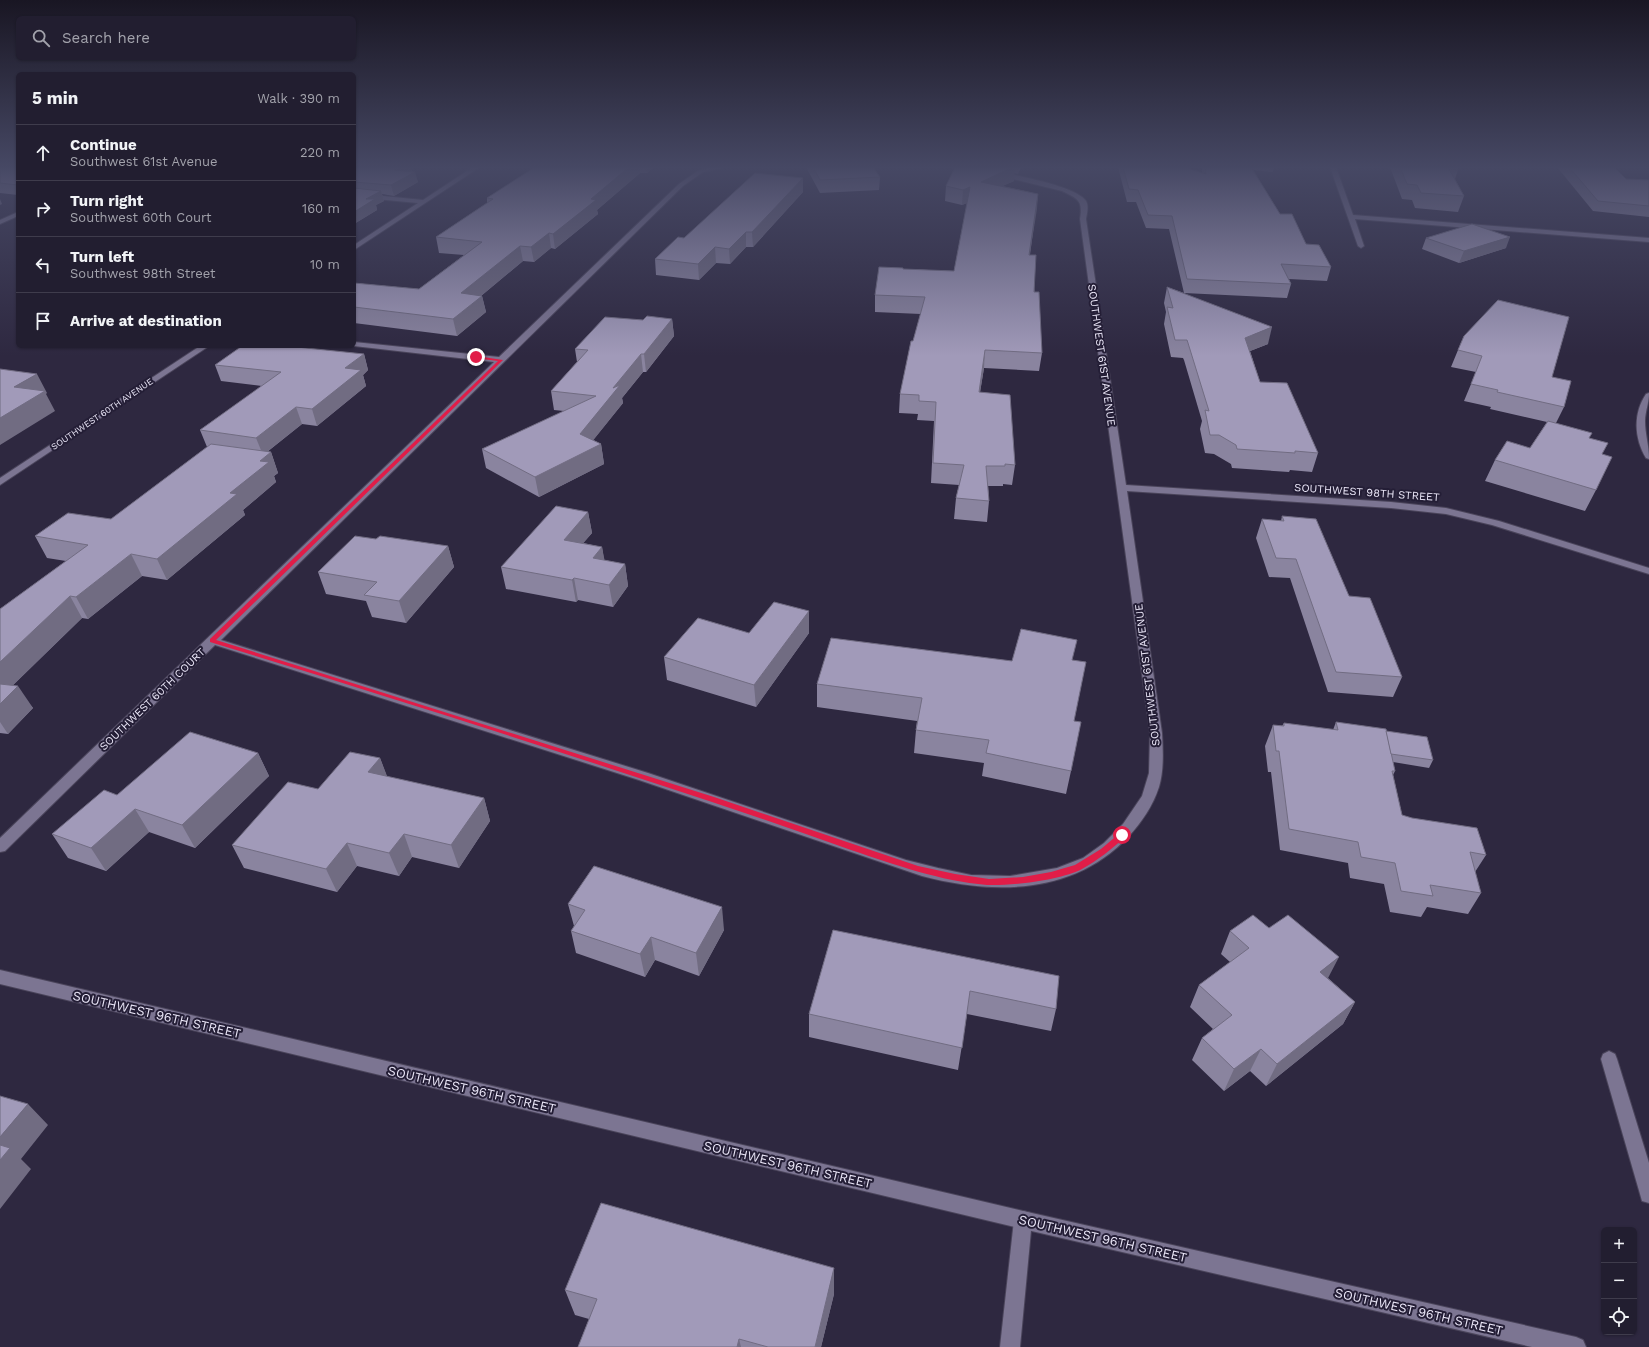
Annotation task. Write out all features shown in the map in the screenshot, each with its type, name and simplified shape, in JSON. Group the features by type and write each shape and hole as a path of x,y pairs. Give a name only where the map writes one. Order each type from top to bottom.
{"street":[{"path":"356,247 382,230"},
{"name":"SOUTHWEST 60TH COURT","path":"0,847 635,230"},
{"name":"SOUTHWEST 61ST AVENUE","path":"212,641 334,678 711,799 918,869 955,877 989,882 1037,878 1078,868 1104,851 1122,835 1140,813 1150,796 1155,777 1156,733 1084,230"},
{"path":"1355,230 1361,246"},
{"path":"1518,230 1649,240"},
{"path":"356,344 501,360"},
{"name":"SOUTHWEST 60TH AVENUE","path":"0,482 202,348"},
{"path":"1649,396 1644,404 1640,423 1643,443 1649,456"},
{"name":"SOUTHWEST 98TH STREET","path":"1122,488 1392,505 1446,511 1495,523 1649,572"},
{"name":"SOUTHWEST 96TH STREET","path":"0,977 1024,1220 1576,1347"},
{"path":"1610,1059 1649,1194"},
{"path":"1010,1347 1024,1220"}],"building":[{"path":"447,230 558,230 553,234 549,233 531,247 520,246 461,293 482,296 453,319 356,307 356,283 419,289 482,242 436,237"},
{"path":"693,230 754,230 752,232 746,232 729,249 715,247 698,264 655,259 678,237 684,238"},
{"path":"962,230 1033,230 1029,255 1036,255 1034,292 1039,292 1042,353 985,350 979,392 1010,395 1015,465 1005,464 1005,466 986,466 989,501 956,498 964,465 933,463 936,402 919,401 919,395 900,394 911,341 913,341 925,297 875,295 879,267 954,271"},
{"path":"1175,230 1299,230 1306,244 1319,245 1331,267 1281,264 1291,284 1187,279"},
{"path":"1453,230 1489,230 1510,237 1464,251 1426,238"},
{"path":"1167,287 1272,327 1245,338 1260,382 1287,383 1318,453 1237,449 1236,445 1219,435 1210,435 1205,410 1209,411 1187,340 1175,340 1167,307 1173,308"},
{"path":"1498,300 1569,317 1552,377 1571,381 1564,407 1497,392 1498,390 1471,384 1482,356 1458,350 1464,336"},
{"path":"647,316 672,319 644,354 641,354 613,388 620,385 580,434 601,444 535,477 482,449 596,396 551,391 588,350 575,349 605,317 643,320"},
{"path":"239,348 306,348 364,354 345,368 361,370 312,409 296,407 256,438 200,430 281,372 215,365"},
{"path":"0,369 37,374 14,387 45,391 0,418"},
{"path":"1548,421 1592,433 1589,438 1608,443 1602,454 1612,457 1596,490 1495,460 1507,441 1530,448"},
{"path":"211,444 271,452 260,461 269,462 230,493 237,494 157,559 131,554 76,597 70,596 0,662 0,609 88,545 35,536 68,513 111,519"},
{"path":"556,506 588,512 564,540 602,547 593,558 625,564 609,585 501,567"},
{"path":"1282,516 1316,519 1349,596 1370,598 1402,677 1336,672 1296,559 1276,558 1262,519 1284,521"},
{"path":"355,536 376,539 380,536 448,546 399,601 364,595 377,582 318,572"},
{"path":"774,602 809,611 754,685 664,657 698,618 749,633"},
{"path":"1021,629 1077,640 1072,660 1086,662 1074,721 1081,722 1071,771 986,753 989,740 916,730 922,698 817,684 831,638 1012,661"},
{"path":"0,684 18,686 0,704"},
{"path":"1336,722 1386,729 1395,771 1392,771 1402,815 1412,818 1477,828 1486,855 1470,852 1481,893 1430,885 1433,896 1401,891 1395,863 1361,857 1358,842 1289,829 1279,751 1276,751 1273,725 1284,726 1284,723 1338,730"},
{"path":"1386,731 1427,737 1433,760 1391,754"},
{"path":"190,732 258,753 182,825 135,809 91,848 52,834 104,790 117,795"},
{"path":"350,752 380,758 368,772 484,798 451,845 404,834 389,853 347,843 326,869 232,845 288,782 318,789"},
{"path":"594,866 722,907 696,953 651,937 640,954 571,931 585,910 568,904"},
{"path":"1253,915 1269,928 1288,915 1339,957 1320,972 1355,1002 1277,1064 1261,1049 1234,1069 1202,1038 1232,1015 1199,985 1249,948 1230,931"},
{"path":"833,930 1059,976 1056,1009 970,991 962,1048 809,1014"},
{"path":"0,1096 28,1104 0,1137"},
{"path":"0,1145 10,1148 0,1160"},
{"path":"601,1203 834,1268 815,1347 768,1347 739,1339 737,1347 578,1347 597,1299 565,1290"}],"route":[{"path":"476,357 501,360 239,613 212,641 334,678 711,799 918,869 955,877 989,882 1023,880 1051,875 1078,868 1104,851 1122,835"}]}
